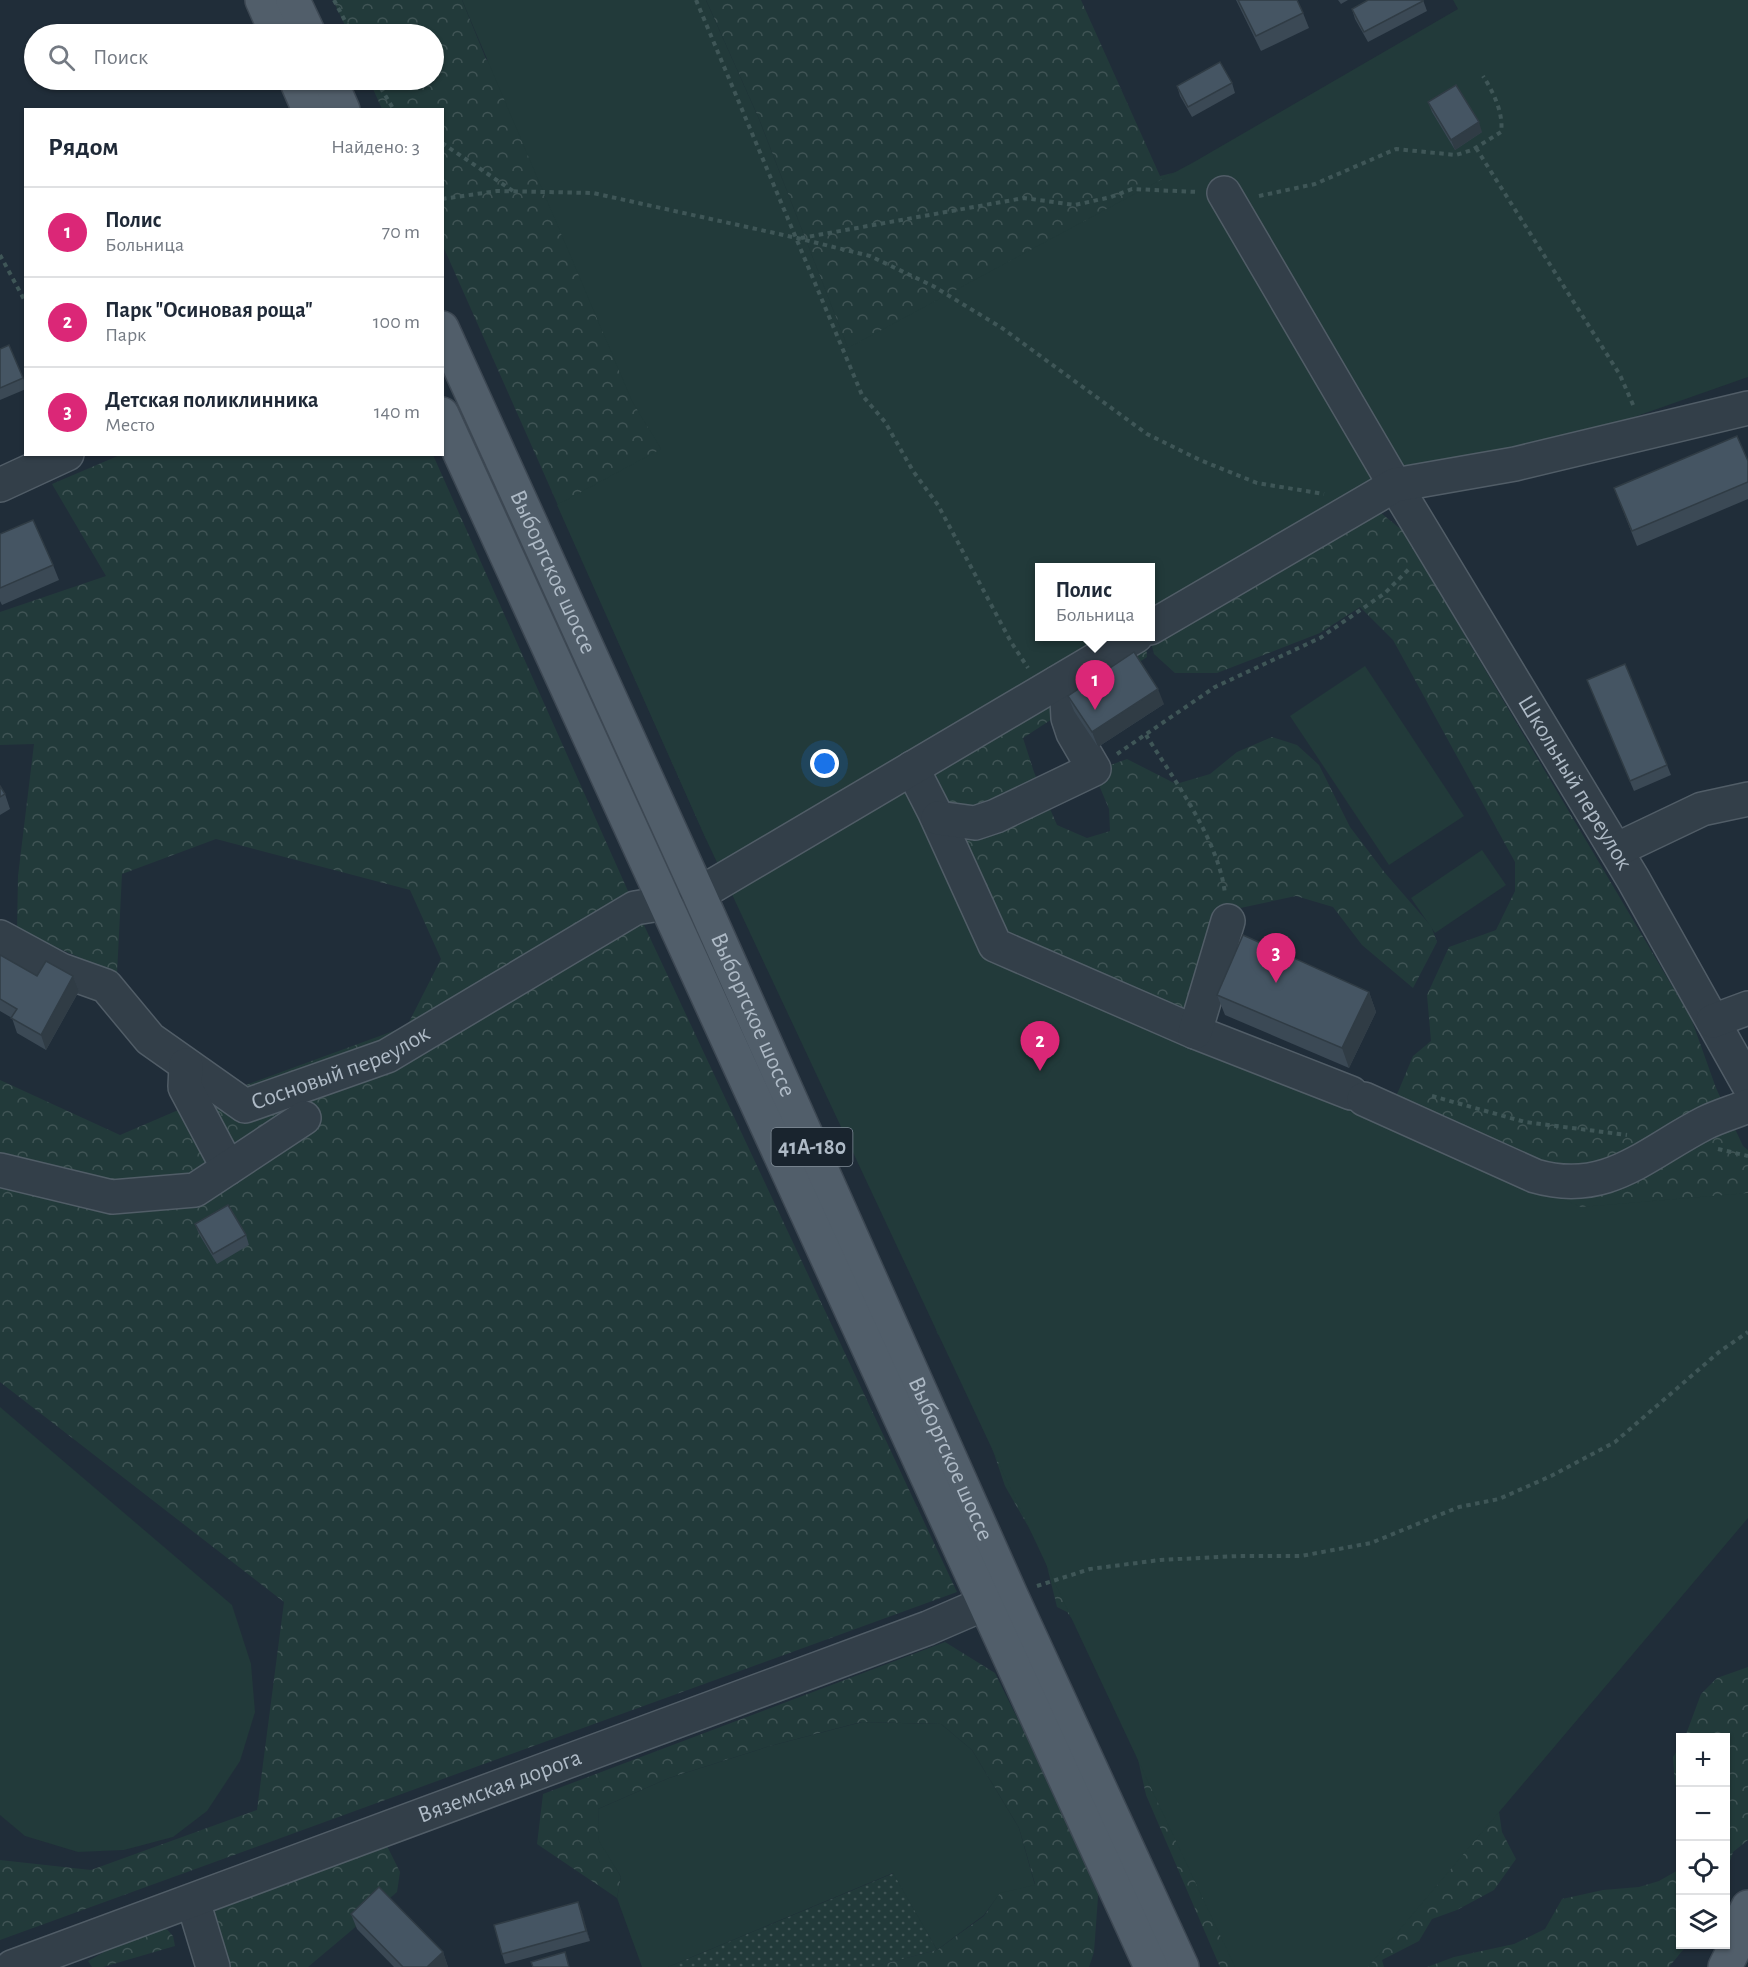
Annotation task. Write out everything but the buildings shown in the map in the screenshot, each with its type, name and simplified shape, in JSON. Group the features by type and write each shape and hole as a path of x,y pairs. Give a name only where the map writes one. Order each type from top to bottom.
{"main road":[{"path":"262,0 273,24"},
{"path":"293,0 304,24"},
{"path":"300,90 308,108"},
{"path":"334,90 342,108"},
{"name":"Выборгское шоссе","path":"444,332 699,894 1016,1606 1182,1967"},
{"name":"Выборгское шоссе","path":"444,418 986,1603 1146,1962"},
{"path":"1706,1967 1732,1931"},
{"path":"1725,1967 1733,1951 1732,1931"}],"street":[{"name":"Школьный переулок","path":"1227,196 1395,485 1616,850 1748,1084"},
{"path":"1155,625 1395,485 1515,464 1748,408"},
{"path":"0,485 63,456"},
{"path":"699,894 1127,641"},
{"path":"938,818 975,823 996,816 1094,769 1073,733 1068,718 1067,700 1049,687"},
{"path":"912,768 938,818 995,945 1195,1032 1358,1096 1535,1176 1555,1182 1578,1181 1613,1174 1638,1163 1707,1122 1748,1106"},
{"path":"1616,850 1702,809 1748,799"},
{"name":"Сосновый переулок","path":"0,937 62,970 106,986 150,1039 245,1106 387,1056 635,908 666,903"},
{"path":"1195,1032 1228,921"},
{"path":"1713,1021 1748,1008"},
{"path":"186,1065 185,1087 228,1168"},
{"path":"0,1170 112,1197 195,1190 304,1118"},
{"name":"Вяземская дорога","path":"12,1967 928,1628 986,1603"},
{"path":"193,1901 213,1967"}],"path":[{"path":"334,0 347,24"},
{"path":"696,0 862,395 885,422 913,471 938,505 1011,642 1049,687"},
{"path":"797,238 1024,198 1075,205 1111,197 1132,189 1227,196 1240,200 1315,184 1396,149 1456,155 1476,148 1501,132 1501,116 1483,76"},
{"path":"382,90 393,108"},
{"path":"444,144 514,192"},
{"path":"1476,148 1620,375 1645,432"},
{"path":"444,199 497,191 593,193 870,256 933,286 1002,327 1147,434 1200,460 1257,483 1328,494"},
{"path":"0,255 24,299"},
{"path":"1094,769 1215,687 1320,638 1385,593 1432,546"},
{"path":"1146,735 1218,858 1225,889 1228,921"},
{"path":"1423,1094 1526,1122 1671,1142 1748,1156"},
{"path":"1042,1585 1090,1569 1160,1560 1301,1556 1371,1542 1459,1507 1499,1498 1551,1476 1615,1442 1719,1352 1748,1332"}],"green space":[{"path":"333,0 462,0 486,59 868,401 759,119 706,0 1081,0 1160,176 1189,169 1150,563 1035,563 1035,639 706,839 444,248 444,108 382,108 373,90 444,90 444,24 344,24"},
{"path":"462,0 706,0 759,119 848,348 1194,162 1458,9 1453,0 1748,0 1748,377 1398,500 1155,617 1155,563 1035,563 1035,641 1113,641 893,768 984,950 1581,1207 1748,1193 1748,1518 1368,1967 1235,1967 706,839 557,505 661,449 632,401"},
{"path":"118,456 433,456 628,891 957,1592 0,1940 0,1860 91,1870 257,1810 284,1602 0,1382 0,1080 120,1135 183,1108 407,1026 441,959 410,890 216,839 122,874 117,974 17,930 18,876 34,744 0,745 0,612 106,576 52,484"},
{"path":"1381,513 1403,531 1691,1018 1716,1088 1743,1146 1748,1150 1748,1279 1497,1798 1502,1832 1516,1859 1494,1890 1457,1910 1432,1919 1419,1941 1382,1960 1384,1967 1220,1967 1146,1795 1136,1750 1076,1624 1067,1612 1057,1607 1044,1554 1005,1486 984,1424 973,1378 937,1333 934,1312 757,873 1146,641 1147,657 1023,738 1034,772 1057,825 1087,838 1110,831 1109,809 1096,778 1105,767 1127,759 1176,784 1210,774 1237,752 1272,737 1297,745 1319,765 1350,827 1385,873 1431,926 1437,942 1413,988 1362,945 1333,907 1296,896 1217,913 1185,1044 1378,1125 1398,1092 1413,1056 1431,1041 1427,995 1449,947 1496,930 1515,891 1515,862 1393,640 1360,607 1320,633 1217,673 1175,673 1154,654 1151,642"},
{"path":"1365,666 1464,816 1389,865 1290,716"},
{"path":"1482,850 1506,885 1435,933 1411,898"},
{"path":"0,1407 232,1605 251,1664 255,1712 240,1761 207,1811 173,1837 124,1850 78,1852 25,1836 0,1815"},
{"path":"945,1642 995,1673 1099,1883 1094,1952 1089,1967 872,1967 937,1950 984,1916 1000,1892 1035,1884 1019,1828 972,1750 941,1724 861,1722 770,1746 669,1778 598,1809 600,1841 621,1877 617,1898 537,1844 543,1794"},
{"path":"1748,1667 1748,1840 1733,1852 1730,1861 1730,1733 1686,1733 1701,1694 1717,1678"},
{"path":"862,1722 941,1724 972,1750 1019,1828 1035,1885 1000,1893 984,1915 937,1950 893,1873 668,1967 642,1967 617,1898 621,1877 599,1841 598,1809 669,1778 770,1746"},
{"path":"1676,1752 1676,1785 1675,1784 1673,1757"},
{"path":"386,1844 400,1872 397,1892 308,1967 230,1967 208,1921 222,1902"},
{"path":"1676,1871 1676,1949 1684,1949 1669,1967 1427,1967 1454,1957 1514,1944 1545,1929 1562,1899 1603,1890 1639,1887 1659,1881"},
{"path":"894,1873 937,1950 872,1967 668,1967"},
{"path":"163,1925 173,1936 175,1946 103,1967 92,1967 88,1961 131,1937"}],"place":[{"name":"Полис","path":"1095,710"},
{"name":"Детская поликлинника","path":"1276,983"},
{"name":"Парк \"Осиновая роща\"","path":"1040,1071"}]}
